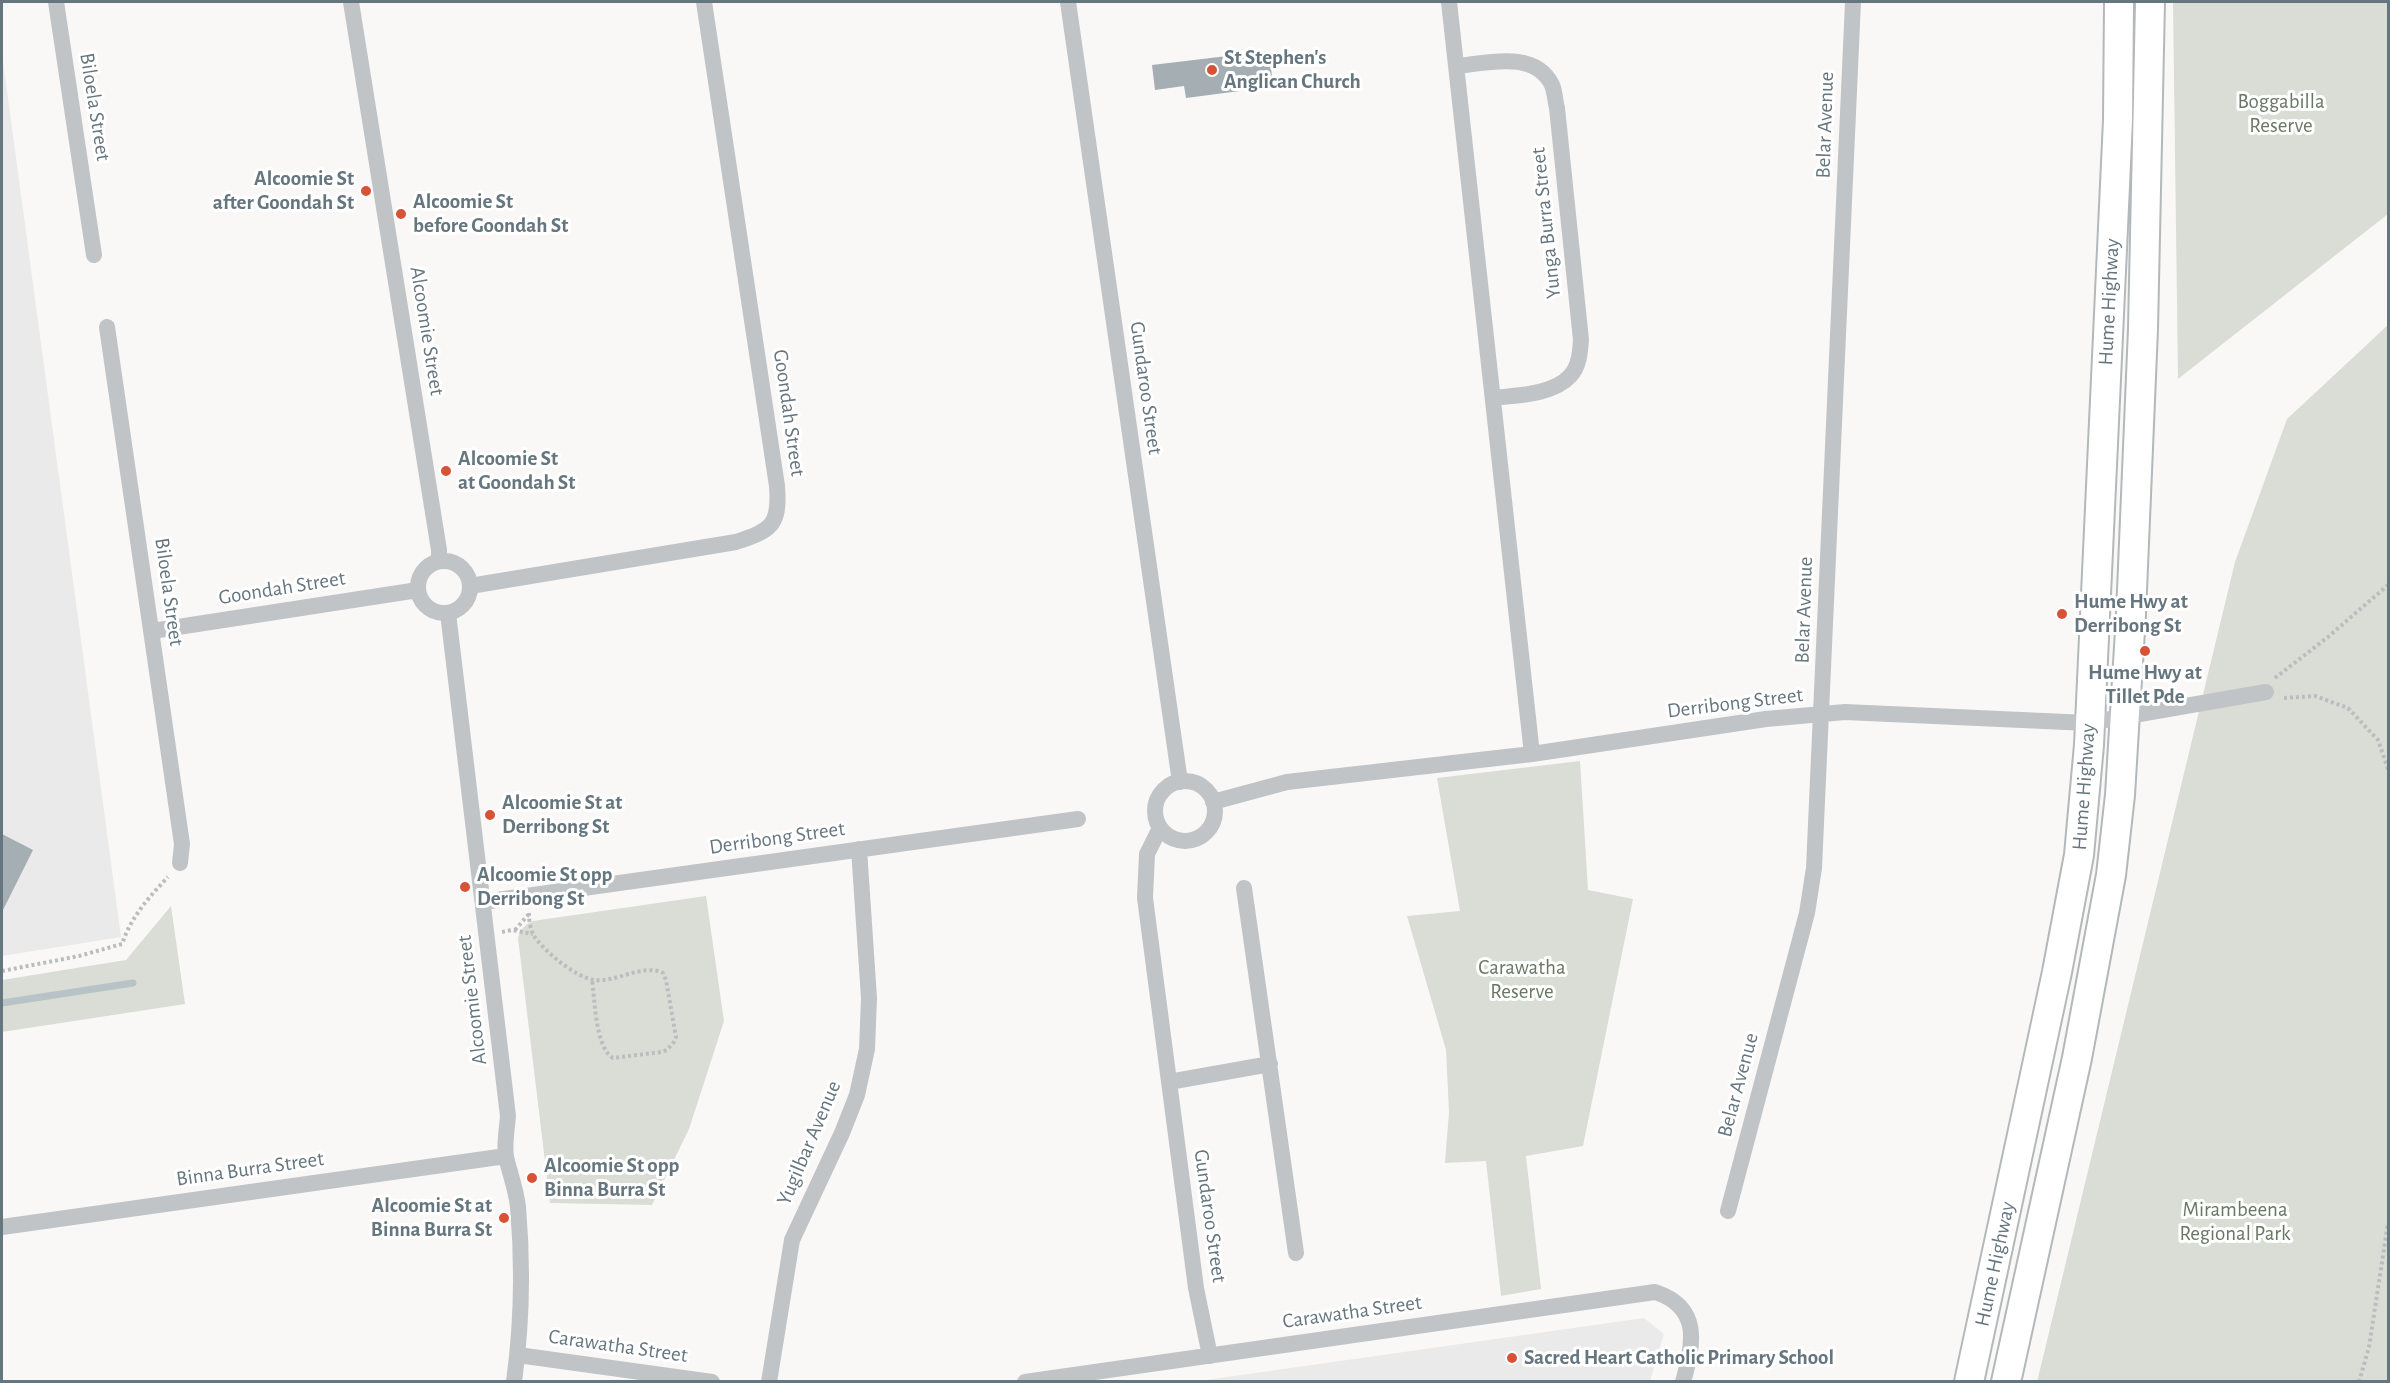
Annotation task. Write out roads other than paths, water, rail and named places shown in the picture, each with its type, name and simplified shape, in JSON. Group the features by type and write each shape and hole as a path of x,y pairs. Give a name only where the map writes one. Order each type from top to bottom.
{"highway":[{"name":"Hume Highway","path":"1969,1382 2057,972 2079,855 2089,745 2088,723 2118,120 2119,2"},
{"name":"Hume Highway","path":"2006,1382 2077,1058 2111,875 2120,795 2131,614 2143,329 2151,2"}],"street":[{"name":"Biloela Street","path":"56,2 94,255"},
{"name":"Alcoomie Street","path":"351,2 440,550 439,561"},
{"name":"Goondah Street","path":"470,586 736,542 758,534 772,525 778,506 777,486 704,2"},
{"name":"Gundaroo Street","path":"1068,2 1180,782"},
{"path":"1449,2 1532,754"},
{"name":"Belar Avenue","path":"1728,1211 1807,913 1814,868 1853,2"},
{"name":"Yunga Burra Street","path":"1457,66 1526,62 1541,70 1552,86 1557,108 1581,340 1579,360 1570,376 1553,387 1493,398"},
{"name":"Biloela Street","path":"107,327 182,844 180,863"},
{"path":"439,561 456,564 463,569 470,586 467,600 462,606 448,613 432,610 420,598 418,590 421,575 432,564 439,561"},
{"name":"Goondah Street","path":"152,631 418,590"},
{"name":"Alcoomie Street","path":"448,613 508,1116 506,1156 516,1188 520,1232 521,1301 514,1382"},
{"name":"Derribong Street","path":"1213,802 1287,782 1532,754 1766,719 1863,712 2088,723 2266,692"},
{"path":"1180,782 1190,782 1200,786 1213,802 1213,821 1202,836 1193,840 1174,840 1160,828 1155,809 1157,799 1171,785 1180,782"},
{"name":"Derribong Street","path":"483,902 1078,819"},
{"name":"Gundaroo Street","path":"1160,828 1147,854 1144,898 1196,1287 1210,1356"},
{"name":"Yugilbar Avenue","path":"769,1382 792,1240 842,1133 857,1095 867,1049 869,998 859,849"},
{"path":"1244,888 1296,1253"},
{"path":"1169,1082 1270,1064"},
{"name":"Binna Burra Street","path":"2,1227 506,1156"},
{"name":"Carawatha Street","path":"1025,1382 1655,1292 1669,1297 1681,1306 1688,1320 1691,1351 1683,1382"},
{"name":"Carawatha Street","path":"518,1355 712,1382"}],"waterway":[{"path":"2,1003 133,983"}],"place":[{"name":"St Stephen's Anglican Church","path":"1212,70"},
{"name":"Alcoomie St after Goondah St","path":"366,191"},
{"name":"Alcoomie St before Goondah St","path":"401,214"},
{"name":"Alcoomie St at Goondah St","path":"446,471"},
{"name":"Hume Hwy at Derribong St","path":"2062,614"},
{"name":"Hume Hwy at Tillet Pde","path":"2145,651"},
{"name":"Alcoomie St at Derribong St","path":"490,815"},
{"name":"Alcoomie St opp Derribong St","path":"465,887"},
{"name":"Alcoomie St opp Binna Burra St","path":"532,1178"},
{"name":"Alcoomie St at Binna Burra St","path":"504,1218"},
{"name":"Sacred Heart Catholic Primary School","path":"1512,1358"}],"park label":[{"name":"Boggabilla Reserve","path":"2281,114"},
{"name":"Carawatha Reserve","path":"1522,980"},
{"name":"Mirambeena Regional Park","path":"2235,1222"}]}
